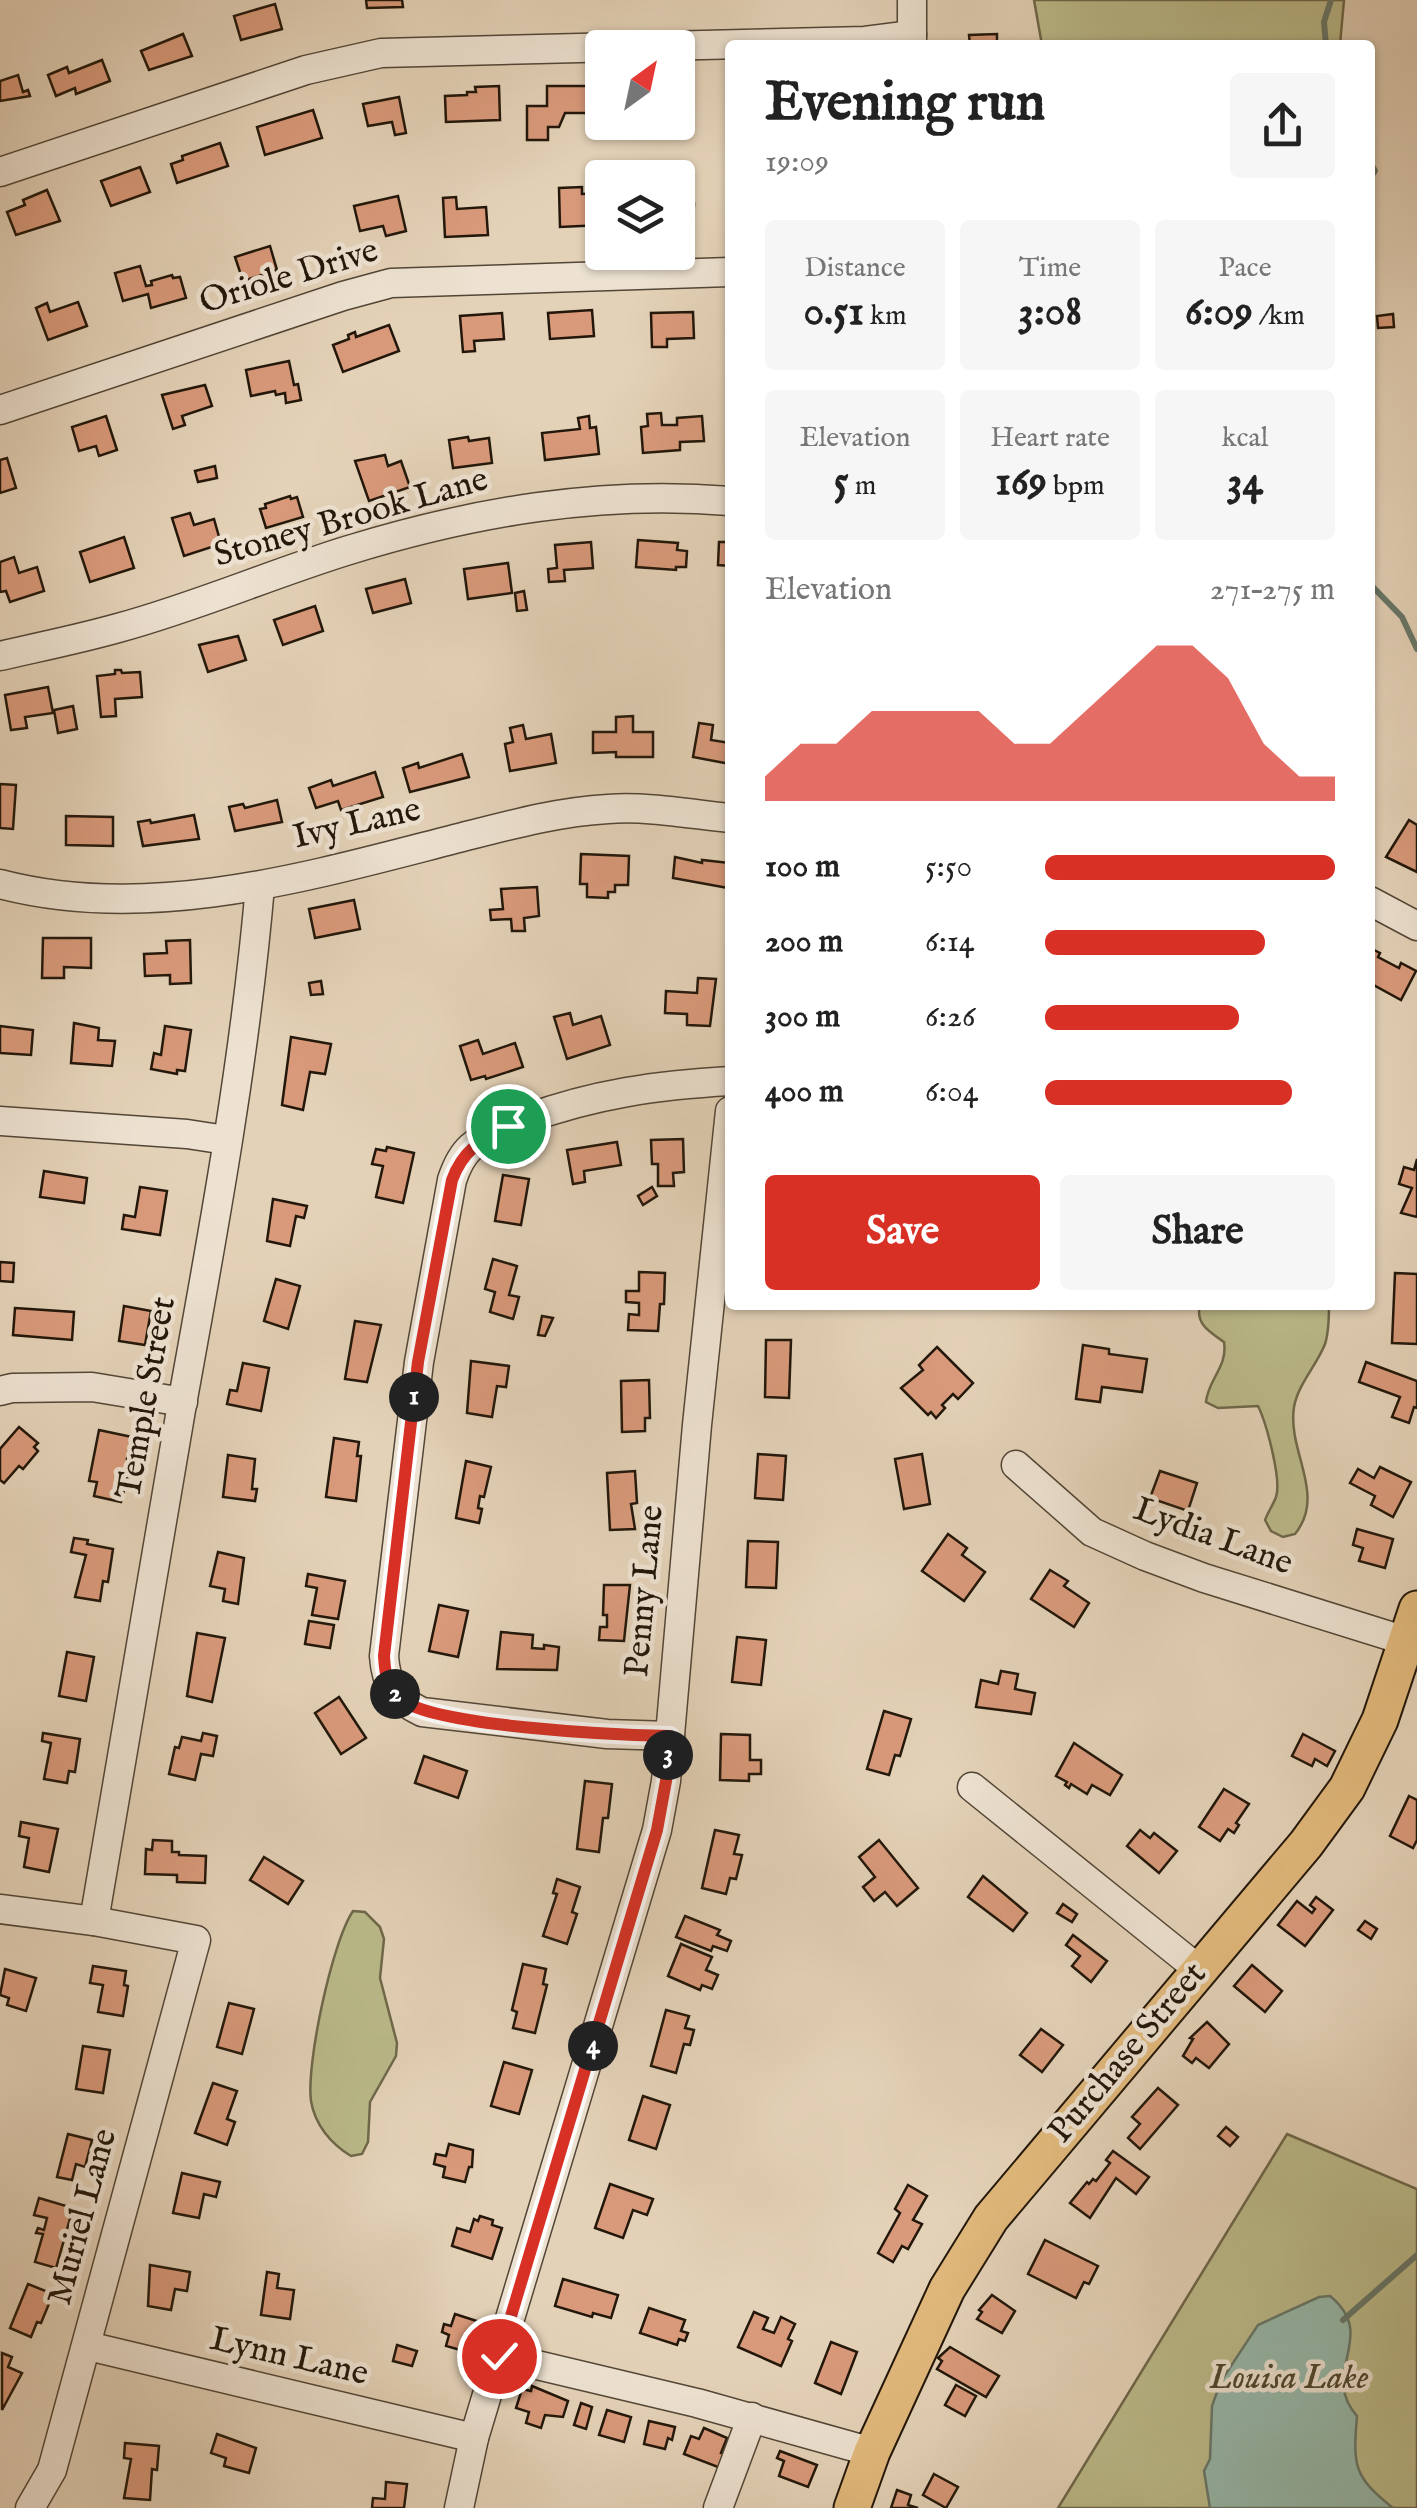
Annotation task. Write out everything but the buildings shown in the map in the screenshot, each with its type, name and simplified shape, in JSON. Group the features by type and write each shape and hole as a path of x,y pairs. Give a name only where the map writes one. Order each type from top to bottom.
{"main road":[{"name":"Purchase Street","path":"852,2508 872,2452 947,2289 991,2218 1306,1844 1347,1788 1380,1720 1412,1625"}],"street":[{"path":"912,0 912,40"},
{"path":"0,172 306,70 382,53 725,44"},
{"name":"Oriole Drive","path":"0,410 391,283 725,272"},
{"name":"Stoney Brook Lane","path":"0,656 120,628 350,550 528,507 596,498 671,496 725,501"},
{"name":"Ivy Lane","path":"0,884 96,897 178,896 260,886 542,818 610,808 725,818"},
{"name":"Temple Street","path":"94,1921 208,1276 226,1140 246,1032 260,886"},
{"path":"1375,905 1417,926"},
{"path":"670,1736 607,1734 422,1712 403,1702 388,1685 384,1656 418,1362 452,1180 462,1157 471,1147 508,1126 573,1102 665,1084 725,1081"},
{"path":"0,1121 226,1140"},
{"name":"Penny Lane","path":"459,2508 474,2438 657,1830 666,1781 725,1159"},
{"path":"0,1391 92,1387 183,1402"},
{"name":"Lydia Lane","path":"1016,1465 1092,1532 1145,1556 1204,1578 1412,1625"},
{"path":"972,1787 1198,1970"},
{"path":"0,1910 94,1921"},
{"name":"Muriel Lane","path":"30,2508 52,2470 196,1940 94,1921"},
{"name":"Lynn Lane","path":"88,2346 474,2438"},
{"path":"499,2356 752,2417 872,2452"},
{"path":"718,2508 752,2417"}],"green space":[{"path":"1034,0 1344,0 1340,40 1041,40"},
{"path":"1329,1310 1325,1344 1299,1390 1294,1407 1293,1424 1307,1488 1304,1519 1295,1534 1283,1537 1271,1531 1265,1520 1276,1497 1277,1478 1258,1406 1218,1408 1206,1402 1223,1359 1224,1342 1209,1331 1199,1312"},
{"path":"353,1911 365,1912 380,1927 384,1939 380,1978 397,2043 396,2056 370,2102 368,2142 362,2154 351,2156 320,2126 311,2101 311,2083 329,1975"},
{"name":"Louisa Lake","path":"1287,2134 1417,2189 1417,2508 1058,2508"}],"shaded area":[{"name":"Louisa Lake","path":"1330,2296 1344,2311 1350,2326 1343,2384 1357,2416 1358,2469 1370,2487 1393,2508 1210,2508 1204,2471 1210,2459 1212,2406 1221,2381 1258,2325 1319,2297"}],"waterway":[{"path":"1326,40 1324,22 1331,0"},
{"path":"1375,589 1402,617 1417,649"},
{"path":"1343,2320 1417,2255"}],"route":[{"path":"499,2356 657,1830 670,1736 531,1727 433,1714 403,1702 388,1685 384,1656 418,1362 452,1180 456,1166 471,1147 508,1126"}]}
